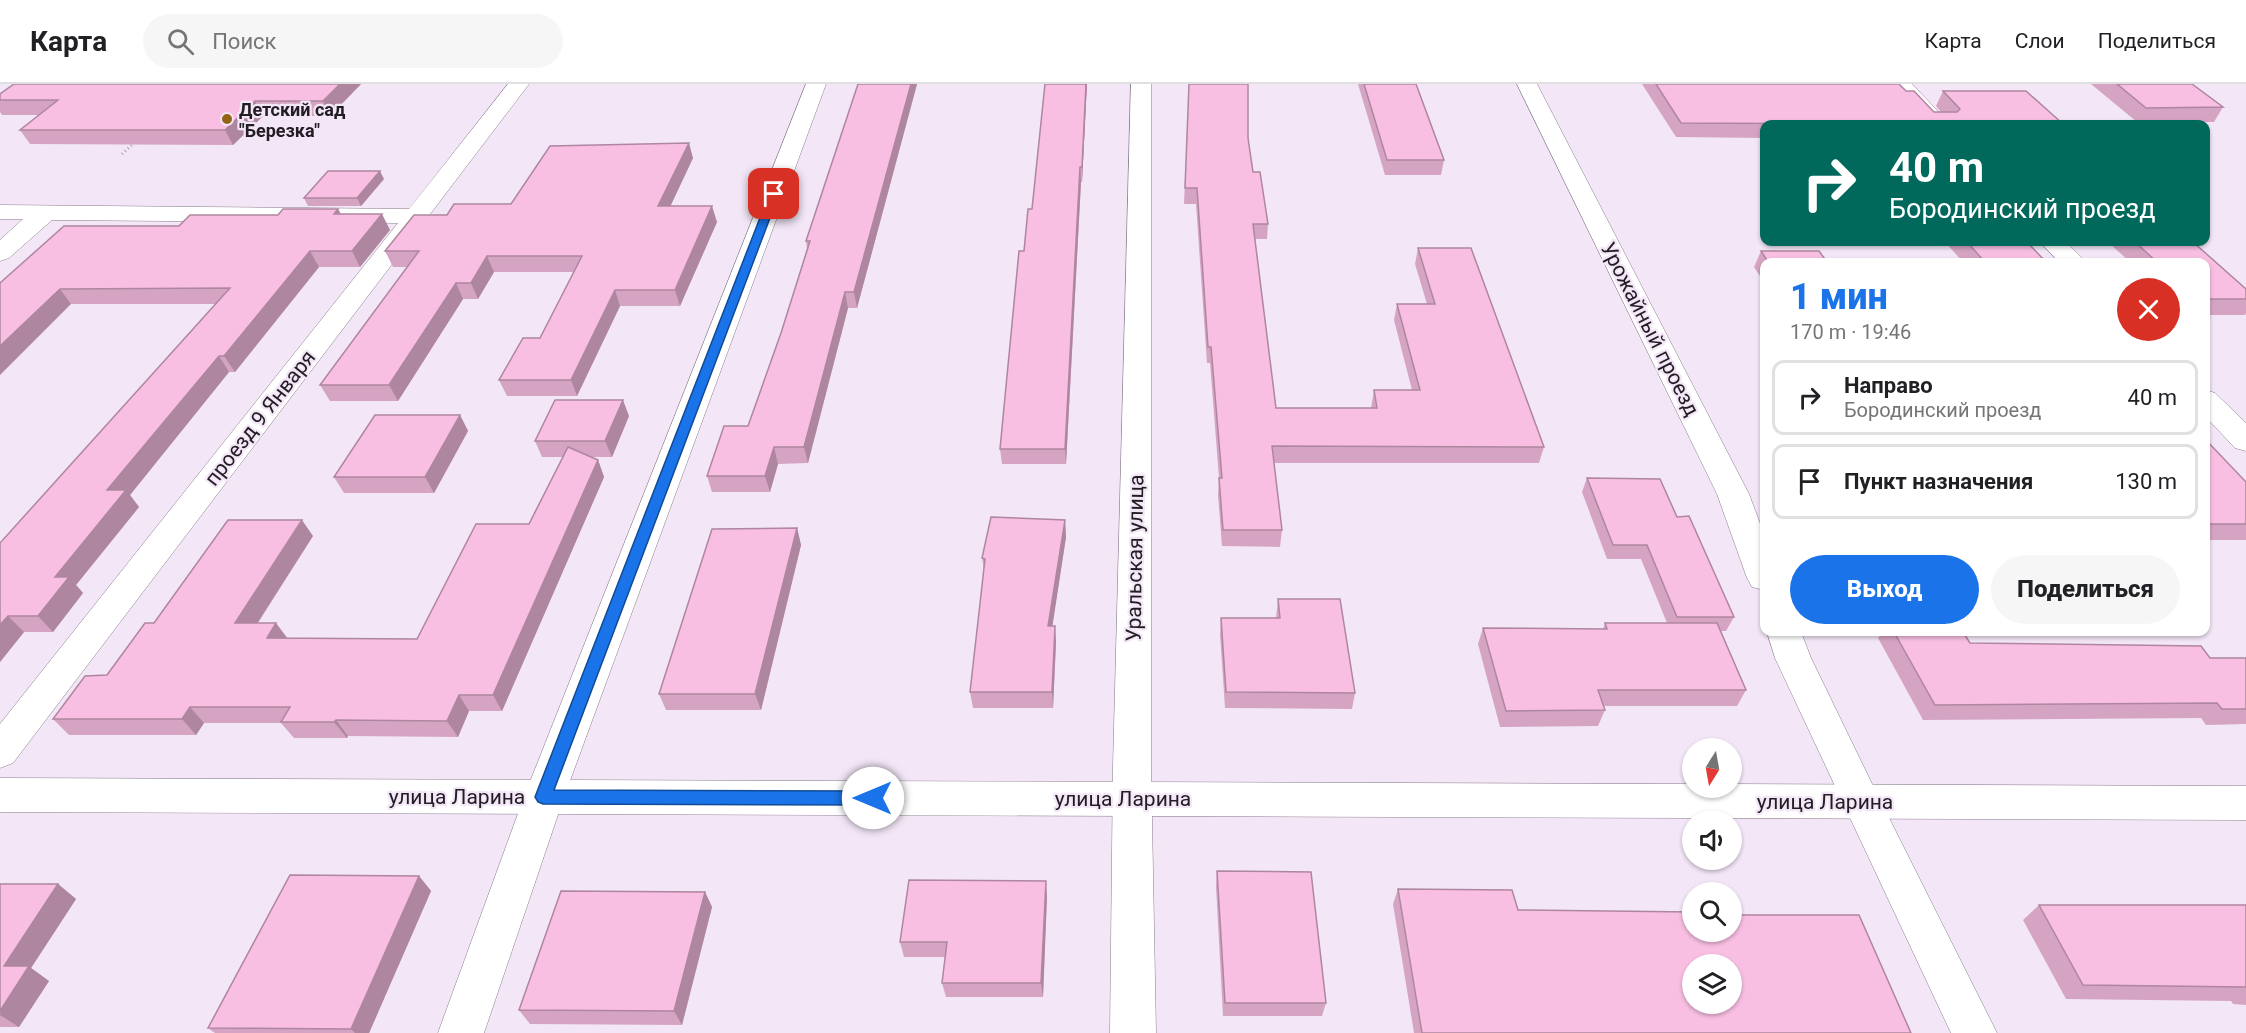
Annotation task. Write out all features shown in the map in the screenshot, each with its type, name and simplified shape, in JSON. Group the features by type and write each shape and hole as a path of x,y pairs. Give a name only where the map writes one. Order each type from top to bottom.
{"street":[{"name":"проезд 9 Января","path":"0,752 519,84"},
{"path":"461,1033 543,797 816,84"},
{"name":"Уральская улица","path":"1133,1033 1132,799 1142,84"},
{"name":"Урожайный проезд","path":"1527,84 1733,494 1760,567"},
{"path":"1900,84 1935,120"},
{"path":"0,212 417,216"},
{"path":"0,253 46,212"},
{"path":"2056,246 2069,258"},
{"path":"2210,404 2246,441"},
{"path":"1785,636 1793,658 1861,802 1974,1033"},
{"name":"улица Ларина","path":"0,795 2246,803"}],"path":[{"path":"122,154 139,138"}],"building":[{"path":"14,84 340,84 323,101 255,101 225,130 20,130 58,100 0,100 0,94"},
{"path":"858,84 911,84 854,292 845,292 804,447 774,447 765,476 707,476 724,426 748,426 781,333 810,241 806,241"},
{"path":"1045,84 1086,84 1065,449 1000,449 1019,251 1024,251 1028,209 1032,209"},
{"path":"1189,84 1248,84 1248,138 1253,172 1260,172 1268,224 1253,224 1276,408 1377,408 1374,390 1420,390 1397,304 1435,304 1418,248 1471,248 1544,447 1272,446 1282,530 1223,530 1219,478 1222,478 1211,347 1208,347 1197,188 1185,188"},
{"path":"1364,84 1416,84 1444,160 1387,160"},
{"path":"1656,84 1899,84 1906,91 1914,91 1934,112 1957,112 1960,109 1943,91 2026,91 2059,120 1760,120 1760,123 1681,123"},
{"path":"2117,84 2192,84 2223,107 2146,108"},
{"path":"689,143 658,206 712,206 675,290 615,290 571,380 499,380 523,338 540,338 582,256 487,256 471,283 456,283 389,385 320,385 419,251 385,251 414,215 447,215 454,204 511,204 550,146"},
{"path":"328,171 380,171 357,198 304,198"},
{"path":"283,209 338,209 334,214 382,214 352,251 310,251 224,356 219,356 107,490 126,490 55,577 69,577 38,616 8,616 0,625 0,543 230,288 60,289 0,346 0,283 64,226 179,226 190,215 278,215"},
{"path":"1971,246 2031,246 2042,258 1981,258"},
{"path":"2139,246 2198,246 2246,289 2246,299 2210,299 2210,258 2153,258"},
{"path":"1761,251 1819,251 1824,258 1765,258"},
{"path":"555,400 623,400 605,441 535,441"},
{"path":"375,415 460,415 425,477 334,477"},
{"path":"2210,444 2246,482 2246,524 2210,524"},
{"path":"568,447 598,460 493,695 459,695 447,721 281,722 290,707 190,707 182,719 53,719 85,676 107,675 145,623 154,623 228,520 302,520 235,623 276,623 267,638 417,639 476,524 529,524"},
{"path":"1587,478 1660,479 1677,517 1689,516 1734,617 1677,617 1647,545 1613,545"},
{"path":"991,517 1065,520 1048,626 1055,626 1052,692 970,692 985,559 982,558"},
{"path":"797,528 755,694 659,694 712,529"},
{"path":"1278,599 1340,599 1355,693 1226,692 1221,618 1280,618"},
{"path":"1605,623 1717,623 1746,690 1598,690 1605,710 1506,711 1483,628 1607,629"},
{"path":"1896,636 1966,636 1970,643 2201,646 2210,658 2246,658 2246,709 2222,709 2217,703 1935,705"},
{"path":"1217,871 1311,872 1326,1003 1225,1003"},
{"path":"290,875 419,876 351,1029 208,1028"},
{"path":"909,880 1046,881 1041,983 942,983 947,942 900,942"},
{"path":"0,884 58,884 4,966 29,966 0,1011"},
{"path":"1398,889 1512,890 1518,910 1682,912 1682,942 1742,942 1742,915 1859,915 1911,1033 1422,1033"},
{"path":"561,891 705,892 674,1011 519,1010"},
{"path":"2039,905 2246,905 2246,987 2083,985"}],"place":[{"name":"Детский сад \"Березка\"","path":"227,119"}],"route":[{"path":"774,194 543,797 873,798"}]}
